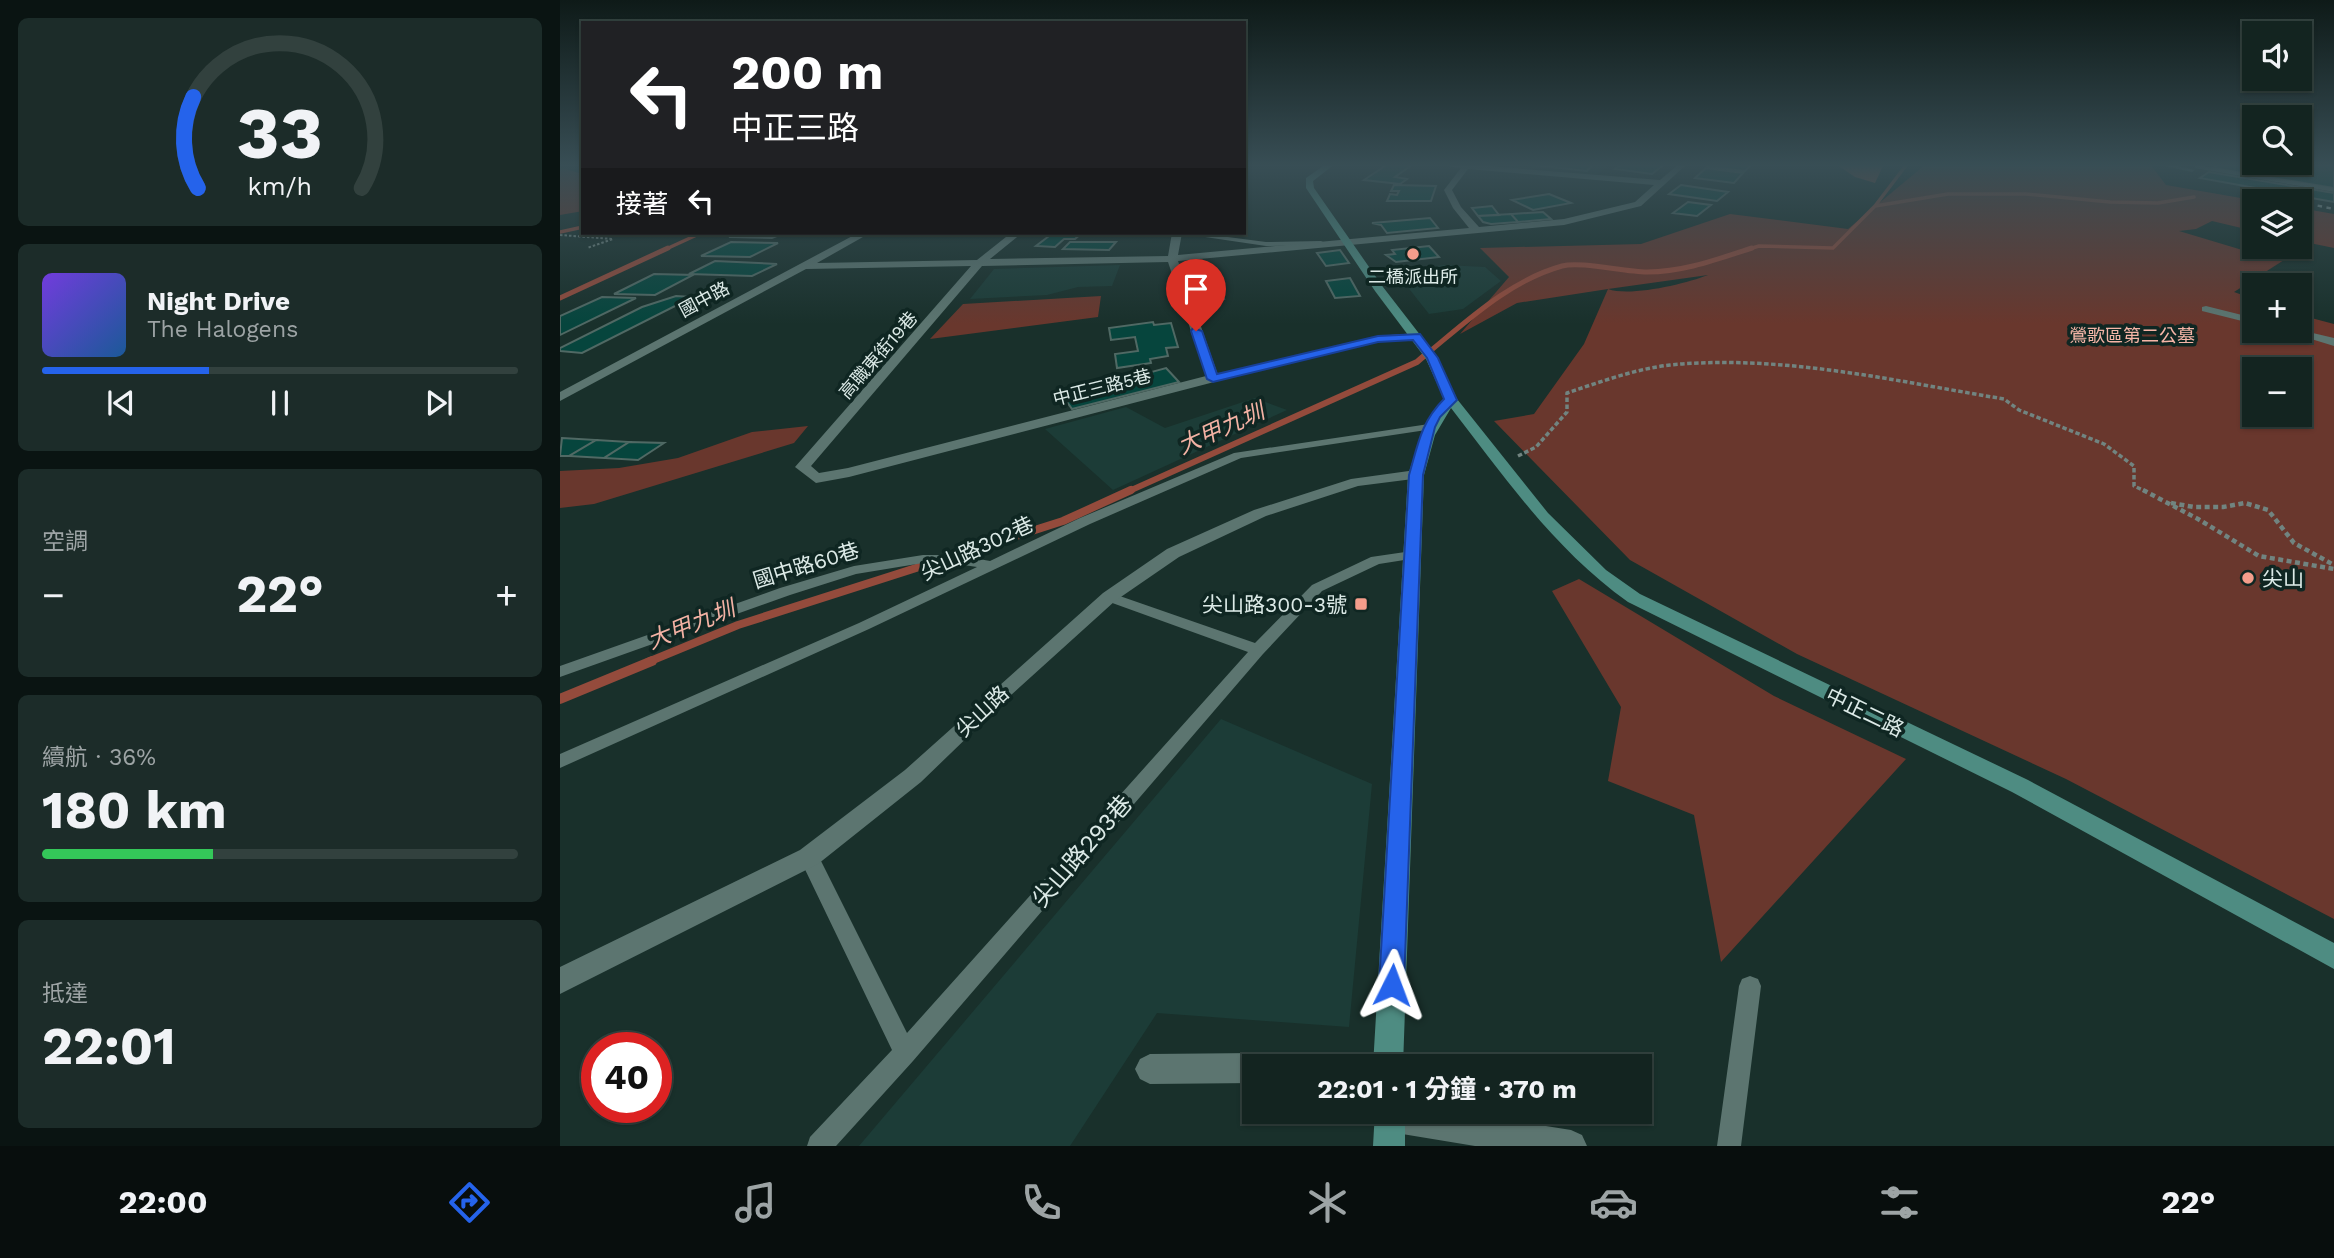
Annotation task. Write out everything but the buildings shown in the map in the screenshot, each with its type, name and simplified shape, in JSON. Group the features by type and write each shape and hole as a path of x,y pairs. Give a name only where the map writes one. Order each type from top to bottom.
{"street":[{"name":"中正二路","path":"1330,217 1429,353 1451,400 1542,516 1600,574 1634,598 2020,786 2334,957"},
{"path":"1465,217 1476,230"},
{"path":"806,267 1172,259 1564,222 1587,217"},
{"name":"國中路","path":"560,397 862,235"},
{"name":"高職東街19巷","path":"802,467 978,264 1014,235"},
{"path":"1178,235 1172,259 1213,379"},
{"path":"2206,309 2242,318"},
{"path":"2312,336 2334,342"},
{"name":"中正三路5巷","path":"802,467 816,478 849,472 1213,379"},
{"path":"1389,1054 1416,475 1429,427 1435,415 1451,400"},
{"name":"尖山路","path":"560,981 809,857 913,776 1109,597 1173,553 1259,513 1356,482 1416,475"},
{"path":"1150,1069 1242,1068"},
{"path":"1390,1125 1571,1146"}],"lane":[{"path":"1195,235 1266,244 1347,243"},
{"name":"中正三路5巷","path":"1213,379 1378,339 1416,337"},
{"name":"尖山路302巷","path":"560,761 1238,455 1429,427"},
{"name":"尖山路293巷","path":"819,1146 905,1053 1258,650 1317,588 1376,560 1412,555"},
{"name":"國中路60巷","path":"560,672 849,571 900,562 957,559 990,565"},
{"path":"1109,597 1258,650"},
{"path":"809,857 905,1053"},
{"path":"1729,1146 1750,986"}],"path":[{"path":"560,235 613,239 587,248"},
{"path":"590,238 603,235"},
{"path":"1501,463 1536,447 1567,412 1567,393 1668,365 1750,363 1833,370 2004,399 2019,410 2104,444 2134,466 2134,486 2259,556 2290,563 2312,562 2334,567"},
{"path":"2166,502 2194,507 2223,507 2245,503 2268,510 2294,543 2334,567"}],"shaded area":[{"path":"1120,265 1112,286 1078,287 1047,295 970,299 994,269"},
{"path":"1444,265 1485,267 1501,281 1463,309 1429,314 1395,271"},
{"path":"1255,398 1287,410 1113,490 1045,429 1126,407 1165,428"},
{"path":"1221,719 1372,784 1349,1027 1157,1013 1070,1146 859,1146"}],"green space":[{"name":"鶯歌區第二公墓","path":"1720,217 1757,217 1848,229 1862,217 2242,217 2242,228 2212,221 2196,229 2179,231 2242,250 2242,259 2284,260 2264,273 2242,273 2242,287 2234,292 2242,295 2242,343 2312,343 2312,318 2334,324 2334,919 2066,779 1797,654 1630,560 1494,421 1534,414 1584,344 1608,289 1517,303 1460,334 1509,277 1480,248 1641,244","holes":["1708,275 1643,290 1608,289"]},
{"path":"2312,217 2334,217 2334,248 2312,243"},
{"path":"1101,296 1098,317 930,339 963,304"},
{"path":"808,426 794,443 594,504 560,508 560,471 619,468 678,458 752,432"},
{"path":"1579,579 1774,696 1906,759 1721,962 1694,815 1608,781 1621,707 1552,591"}],"waterway":[{"name":"大甲九圳","path":"1746,250 1759,246 1833,248 1864,217"},
{"name":"大甲九圳","path":"560,232 581,227"},
{"path":"664,250 697,235"},
{"path":"560,298 668,248"},
{"name":"大甲九圳","path":"1423,357 1505,292 1562,266 1580,265 1638,272 1674,270 1752,248"},
{"name":"大甲九圳","path":"1127,492 1417,362 1425,355"},
{"name":"大甲九圳","path":"648,662 738,625 1063,521 1131,490"},
{"name":"大甲九圳","path":"560,699 652,661"}],"place":[{"name":"二橋派出所","path":"1413,254"},
{"name":"尖山","path":"2248,578"},
{"name":"尖山路300-3號","path":"1361,604"}],"route":[{"path":"1196,331 1213,379 1378,339 1416,337 1432,358 1451,400 1435,415 1429,427 1416,475 1392,985"}]}
